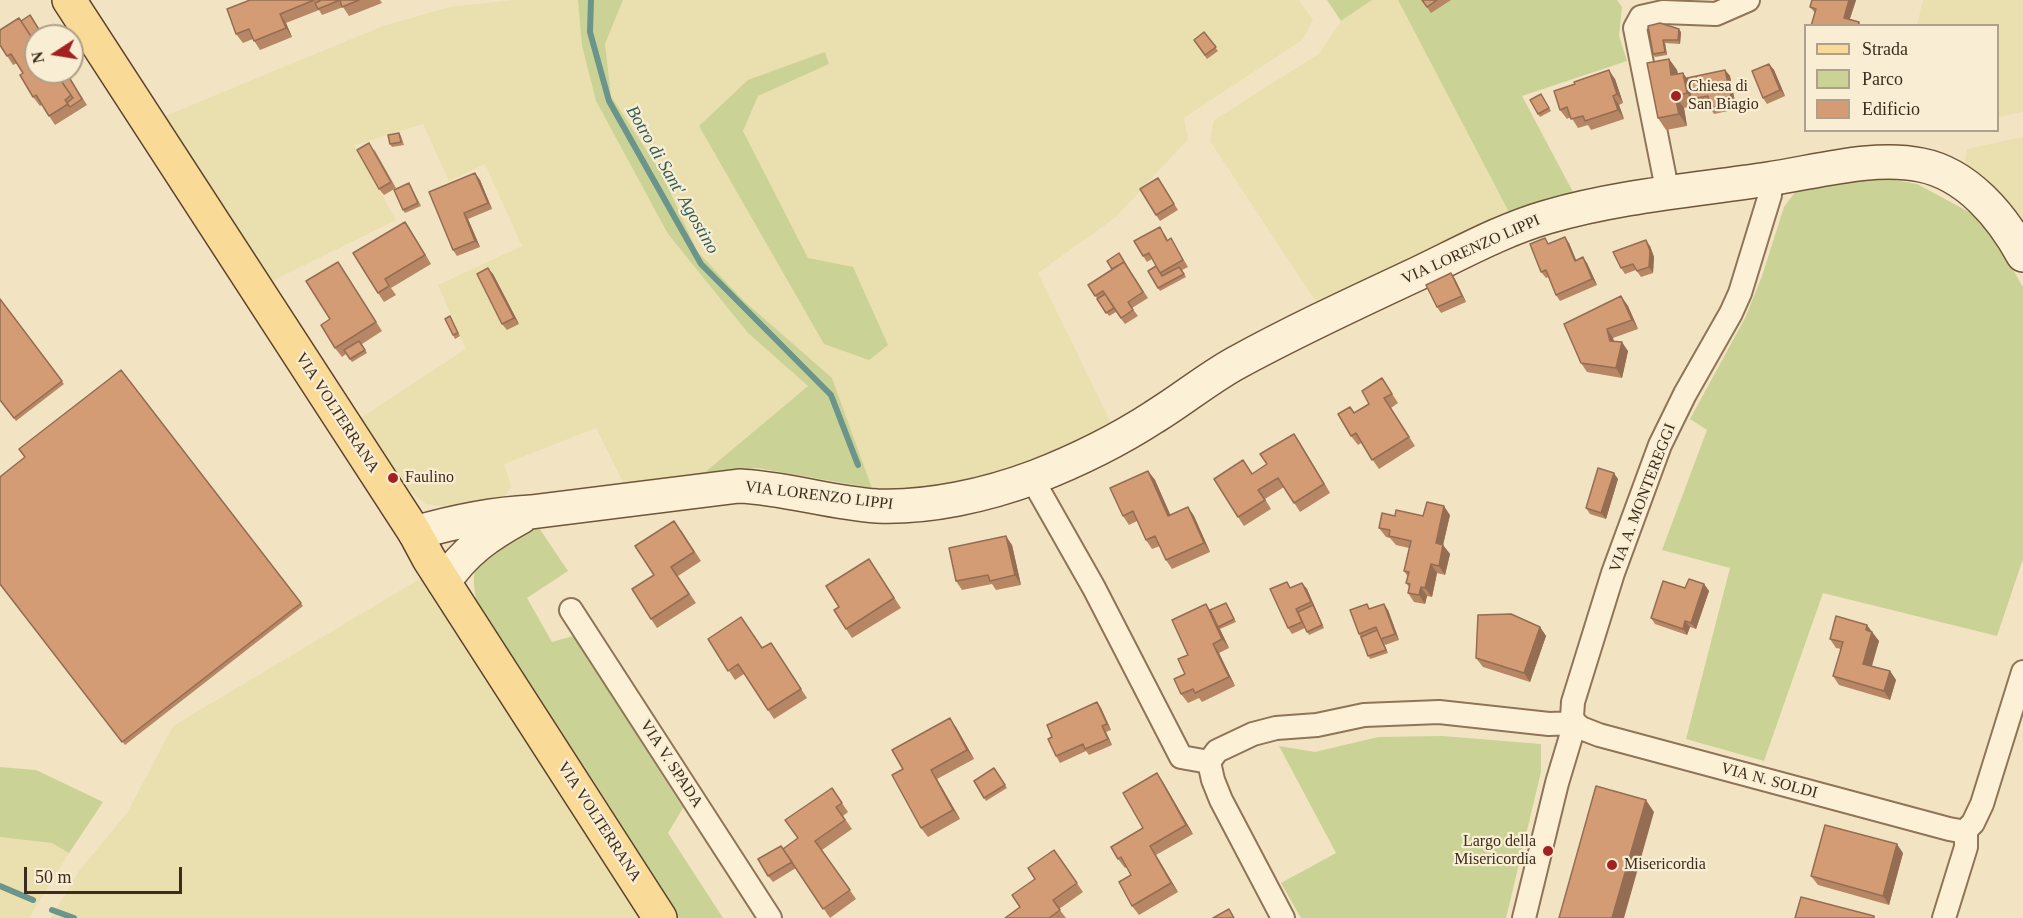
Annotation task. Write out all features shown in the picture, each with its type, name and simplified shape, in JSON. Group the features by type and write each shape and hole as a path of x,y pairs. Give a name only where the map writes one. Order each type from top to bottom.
{"main road":[{"name":"VIA VOLTERRANA","path":"69,0 415,533 444,582 660,918"}],"street":[{"path":"1668,194 1635,28 1641,17 1663,12 1716,14 1748,0"},
{"name":"VIA LORENZO LIPPI","path":"415,533 455,522 501,514 739,486 768,487 877,506 917,505 958,499 1034,477 1108,445 1154,418 1233,364 1507,231 1546,217 1597,205 1875,162 1923,165 1952,177 1976,195 1998,217 2023,255"},
{"name":"VIA A. MONTEREGGI","path":"1575,723 1572,717 1573,702 1631,521 1666,431 1736,304 1770,195 1771,179"},
{"path":"1034,477 1039,491 1094,588 1181,757 1209,762"},
{"name":"VIA LORENZO LIPPI","path":"444,582 467,552 503,527 531,512"},
{"name":"VIA V. SPADA","path":"571,610 770,918"},
{"path":"1944,918 1966,847 1966,830 1973,823 1982,804 2023,672"},
{"path":"1283,918 1221,801 1209,762 1217,751 1253,734 1276,728 1317,725 1374,714 1439,712 1549,724 1575,723 1557,783 1524,918"},
{"name":"VIA N. SOLDI","path":"1575,723 1591,733 1696,762 1949,829 1966,830"}],"shaded area":[{"path":"514,0 578,0 582,46 596,101 668,234 748,333 808,386 703,474 626,488 596,428 504,464 511,486 503,500 450,507 426,504 403,485 359,419 466,349 438,285 522,246 485,164 449,181 423,124 354,145 396,220 270,282 165,116 383,26 450,7"},
{"path":"623,0 1299,0 1313,20 1302,40 1184,118 1188,139 1116,217 1038,273 1112,425 1036,460 960,482 909,491 872,488 832,378 743,300 697,251 662,174 611,96 605,44","holes":["825,52 829,64 758,96 743,131 808,258 699,126"]},
{"path":"1372,0 1398,0 1511,216 1317,303 1210,141 1214,120 1320,53 1341,21"},
{"path":"1923,0 2023,0 2023,112 1999,117 1999,24 1917,24"},
{"path":"2023,137 2023,227 1995,190 1965,163 1967,149"},
{"path":"423,577 646,918 51,918 79,871 127,813 173,726"},
{"path":"0,837 52,843 69,853 29,918 0,918"}],"green space":[{"path":"578,0 623,0 605,44 611,96 662,174 697,251 743,300 832,378 872,488 757,468 703,474 808,386 748,333 668,234 596,101 582,46"},
{"path":"1327,0 1372,0 1341,21"},
{"path":"1398,0 1617,0 1622,7 1619,36 1627,61 1522,96 1573,192 1511,216"},
{"path":"825,52 829,64 758,96 743,131 808,258 853,267 888,345 869,360 824,344 699,126 748,80"},
{"path":"1867,175 1917,184 1984,220 2023,287 2023,559 1997,636 1823,593 1764,761 1686,739 1730,568 1662,550 1707,430 1690,419 1745,318 1762,276 1784,207 1801,184"},
{"path":"535,522 568,571 527,598 552,642 573,636 683,808 668,833 723,918 679,918 481,614 474,588 476,563"},
{"path":"1442,736 1541,744 1541,772 1506,918 1301,918 1281,883 1336,853 1279,746 1315,752 1378,737"},
{"path":"0,767 36,770 103,802 69,853 52,843 0,837"}],"building":[{"path":"250,0 314,0 280,14 286,28 254,41 249,29 236,34 227,9"},
{"path":"319,0 340,0 318,9 315,3"},
{"path":"340,0 359,0 342,7"},
{"path":"1422,0 1437,0 1427,7"},
{"path":"1812,0 1849,0 1844,18 1859,22 1858,24 1812,24 1816,9 1810,7"},
{"path":"30,15 36,24 24,26 21,21"},
{"path":"19,18 24,26 24,82 20,75 23,73 11,54 7,56 0,45 0,30"},
{"path":"1660,23 1679,29 1678,40 1663,40 1665,52 1653,54 1648,26"},
{"path":"1204,32 1216,47 1205,55 1194,40"},
{"path":"1669,59 1671,75 1683,73 1687,93 1675,96 1679,114 1658,118 1647,63"},
{"path":"1769,64 1780,90 1763,98 1752,71"},
{"path":"1609,70 1617,94 1613,96 1618,110 1585,121 1583,116 1571,119 1567,107 1560,110 1554,91"},
{"path":"1725,70 1731,96 1723,98 1724,105 1710,108 1708,96 1691,99 1687,78"},
{"path":"25,84 63,84 71,95 65,100 68,104 49,116 36,95 33,97"},
{"path":"63,84 73,84 82,99 70,107 67,103 73,98"},
{"path":"1541,94 1549,108 1538,114 1530,100"},
{"path":"399,133 401,142 390,144 388,135"},
{"path":"369,143 391,182 379,189 357,150"},
{"path":"475,173 488,203 464,213 475,241 453,250 429,192"},
{"path":"1158,178 1174,204 1156,215 1140,189"},
{"path":"409,183 418,203 403,210 394,190"},
{"path":"405,222 425,255 385,279 389,286 378,293 353,253"},
{"path":"1160,227 1167,241 1171,238 1183,260 1160,273 1149,253 1143,256 1134,241"},
{"path":"1565,237 1575,261 1583,257 1592,279 1556,295 1546,270 1541,272 1530,244 1545,238 1548,244"},
{"path":"1646,240 1650,251 1649,267 1637,271 1633,264 1621,268 1613,252"},
{"path":"1119,253 1126,265 1124,262 1112,269 1107,261"},
{"path":"338,262 376,322 335,348 321,325 330,319 306,281"},
{"path":"1124,262 1143,292 1128,302 1133,310 1121,318 1103,291 1095,296 1088,285"},
{"path":"1156,266 1162,276 1179,267 1184,274 1158,288 1148,271"},
{"path":"488,268 514,318 502,324 477,274"},
{"path":"1451,273 1462,296 1437,307 1426,285"},
{"path":"1105,294 1114,308 1106,313 1097,299"},
{"path":"1621,296 1632,320 1607,329 1610,341 1622,342 1616,368 1581,363 1564,324"},
{"path":"0,299 62,381 14,418 0,400"},
{"path":"450,316 458,333 453,335 445,319"},
{"path":"359,341 365,350 350,359 344,350"},
{"path":"121,370 301,603 122,742 0,584 0,477 25,457 19,449"},
{"path":"1382,378 1392,394 1384,398 1409,437 1372,460 1356,433 1351,436 1338,414 1350,407 1354,413 1369,404 1362,391"},
{"path":"1294,434 1324,484 1294,503 1278,478 1258,490 1265,500 1238,517 1214,479 1243,460 1252,474 1267,464 1260,454"},
{"path":"1598,468 1614,473 1601,513 1586,508"},
{"path":"1148,471 1168,516 1188,507 1204,543 1166,560 1155,536 1146,540 1133,511 1123,516 1110,488"},
{"path":"1427,502 1444,506 1436,543 1443,545 1439,566 1431,564 1425,588 1421,587 1419,595 1408,593 1410,584 1406,583 1409,572 1404,571 1411,541 1389,536 1390,530 1379,528 1382,513 1395,516 1396,510 1423,516"},
{"path":"674,521 694,552 671,567 689,594 651,619 632,589 654,575 635,546"},
{"path":"1006,536 1015,575 990,581 988,575 956,581 949,548"},
{"path":"869,559 894,598 846,629 834,610 839,607 826,586"},
{"path":"1689,579 1704,584 1691,623 1685,621 1683,629 1651,618 1663,581 1685,588"},
{"path":"1287,582 1290,588 1302,583 1311,602 1296,609 1302,622 1288,628 1270,589"},
{"path":"1226,603 1234,619 1218,627 1210,610"},
{"path":"1206,604 1222,639 1213,644 1229,677 1195,693 1193,689 1181,694 1174,679 1185,674 1178,659 1188,655 1172,620"},
{"path":"1367,604 1369,609 1384,604 1395,634 1381,639 1376,627 1359,634 1350,610"},
{"path":"1313,605 1322,625 1307,632 1298,612"},
{"path":"1511,614 1540,627 1524,673 1476,658 1478,615"},
{"path":"1836,616 1867,625 1866,630 1872,632 1863,664 1890,671 1884,691 1833,676 1843,642 1830,639"},
{"path":"741,617 762,648 771,643 801,689 768,710 738,664 728,671 708,639"},
{"path":"1377,630 1386,650 1368,656 1361,637"},
{"path":"1097,702 1107,724 1102,726 1108,739 1085,749 1083,744 1056,756 1048,739 1052,737 1047,725"},
{"path":"950,718 967,750 931,770 953,810 921,828 892,775 903,769 892,750"},
{"path":"994,768 1005,785 984,798 974,781"},
{"path":"1157,773 1186,825 1150,846 1171,883 1132,906 1119,882 1131,875 1121,857 1118,859 1111,847 1143,828 1123,793"},
{"name":"Misericordia","path":"1596,786 1646,800 1612,918 1559,918"},
{"path":"832,788 842,803 836,807 845,820 815,841 850,890 823,909 783,849 798,838 785,820"},
{"path":"1825,825 1897,844 1883,896 1811,876"},
{"path":"781,846 792,862 768,876 758,859"},
{"path":"1054,850 1077,883 1053,900 1060,910 1049,918 1005,918 1020,907 1012,895 1035,879 1028,868"},
{"path":"1801,897 1874,916 1874,918 1795,918"},
{"path":"1229,909 1234,918 1213,918"}],"waterway":[{"name":"Botro di Sant' Agostino","path":"591,0 590,32 609,101 701,264 831,395 858,465"},
{"path":"0,886 33,900"},
{"path":"52,910 74,918"}],"place":[{"name":"Chiesa di San Biagio","path":"1676,96"},
{"name":"Faulino","path":"393,478"},
{"name":"Largo della Misericordia","path":"1548,851"},
{"name":"Misericordia","path":"1612,865"}]}
